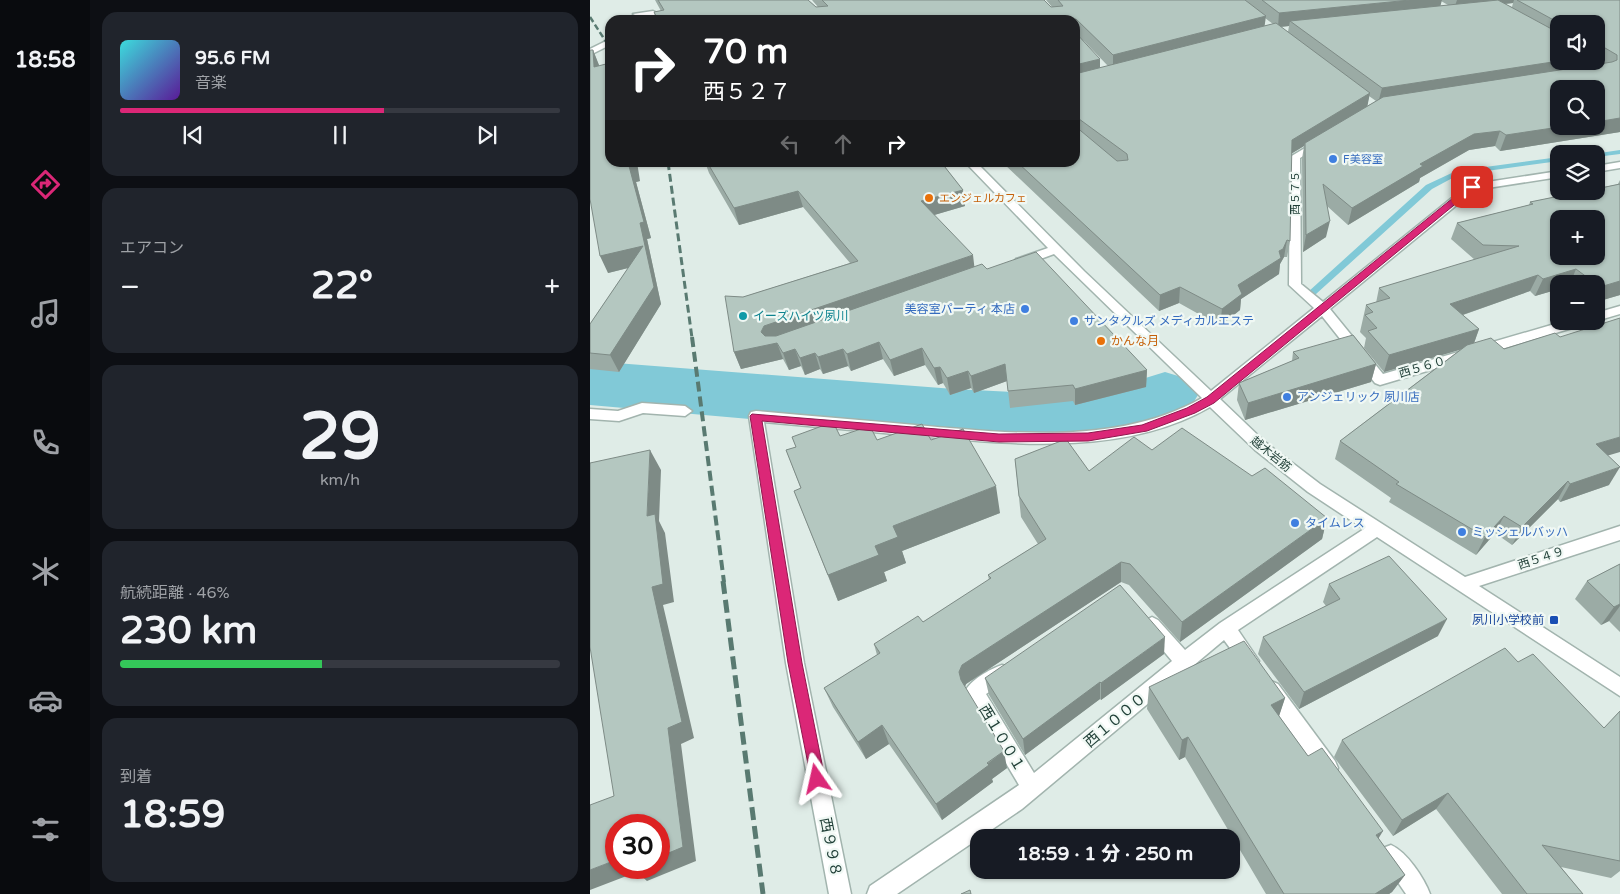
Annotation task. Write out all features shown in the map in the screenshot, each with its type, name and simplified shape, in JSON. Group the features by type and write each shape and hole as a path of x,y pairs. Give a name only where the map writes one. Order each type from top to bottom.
{"street":[{"path":"637,13 653,13 652,15"},
{"path":"590,52 605,44"},
{"name":"西５７５","path":"1323,309 1295,285 1295,157 1328,137"},
{"path":"1605,168 1620,165"},
{"name":"越木岩筋","path":"975,167 1207,397 1260,446 1306,482 1620,687"},
{"path":"1207,397 1323,309 1472,187 1550,175"},
{"path":"1010,266 1056,249"},
{"name":"西５６０","path":"1323,309 1380,380 1550,330"},
{"path":"1605,314 1620,310"},
{"name":"西９９８","path":"840,894 795,663 756,416 999,438 1062,438 1116,434 1143,429 1191,411 1207,397"},
{"path":"590,414 619,416 642,408 685,411"},
{"name":"西１０００","path":"878,894 1015,802 1226,628 1377,529"},
{"name":"西５４９","path":"1463,585 1620,533"},
{"path":"1140,612 1184,662"},
{"path":"1226,628 1337,781"},
{"name":"西１００１","path":"1015,664 974,692 1032,788"},
{"path":"1378,838 1419,894"}],"building":[{"path":"658,0 808,0 816,7 828,6 822,0 1044,0 1051,7 1063,6 1058,0 1245,0 1266,16 1113,55 1080,23 1080,15 656,15 654,12 664,10"},
{"path":"1262,0 1410,0 1279,13"},
{"path":"1498,0 1550,28 1550,62 1382,88 1290,21"},
{"path":"1517,0 1620,0 1620,118 1605,120 1605,80 1550,80 1550,128 1506,135 1500,131 1474,134 1420,164 1423,166 1352,208 1323,184 1330,221 1306,235 1305,143 1383,97 1560,70 1605,70 1605,63 1617,60 1617,55 1605,48 1605,15 1550,15 1550,18"},
{"path":"1276,23 1370,93 1292,140 1290,241 1287,240 1283,249 1279,251 1281,258 1238,285 1242,294 1222,309 1180,287 1160,295 1022,167 1080,167 1080,130 1117,161 1128,160 1127,154 1080,120 1080,73"},
{"path":"1080,37 1100,59 1080,64"},
{"path":"590,50 593,50 594,67 605,64 605,167 629,167 644,222 640,223 654,287 610,355 590,353 590,324 643,246 600,256 590,199"},
{"path":"710,167 945,167 963,190 921,201 973,255 764,326 761,332 765,336 776,336 982,264 987,269 1036,252 1147,370 1075,389 1073,385 1008,391 1005,364 971,376 968,371 947,378 940,367 934,368 922,348 890,360 879,342 847,354 843,349 818,357 815,353 800,358 795,349 783,353 777,343 734,352 725,296 743,297 858,261 798,191 734,208"},
{"path":"1620,184 1620,281 1605,286 1605,275 1584,275 1576,269 1550,275 1550,277 1543,279 1538,275 1450,304 1479,329 1389,355 1368,331 1377,328 1365,315 1373,312 1366,305 1390,298 1379,288 1519,246 1483,245 1457,223 1533,204 1530,202 1550,198 1550,200 1605,200 1605,187"},
{"path":"1620,318 1620,437 1596,444 1620,467 1570,484 1568,481 1522,527 1504,516 1485,537 1396,484 1399,482 1340,441 1467,345 1491,338 1504,349 1555,333 1560,337 1582,330 1605,330 1605,323"},
{"path":"1353,335 1376,364 1248,403 1239,383 1299,358 1293,352"},
{"path":"833,422 840,436 870,426 877,440 922,424 931,440 963,429 996,486 893,526 898,537 875,546 879,555 828,575 794,491 801,488 786,450 796,447 792,437"},
{"path":"1182,428 1252,476 1265,468 1327,518 1182,622 1130,564 1121,562 962,665 959,672 961,680 1004,751 987,763 989,765 936,804 882,725 858,742 824,688 880,653 874,644 918,616 923,622 991,578 988,575 1046,539 1019,496 1015,459 1066,439 1089,471 1134,437 1152,450"},
{"path":"650,450 647,516 655,514 663,584 652,587 682,722 668,728 683,847 670,852 670,814 605,814 605,864 590,870 590,805 614,796 590,647 590,463"},
{"path":"1389,556 1447,619 1304,692 1263,637 1340,599 1329,584"},
{"path":"1620,564 1620,604 1614,607 1587,581"},
{"path":"1120,585 1165,637 1023,739 985,678"},
{"path":"1244,641 1285,698 1271,705 1308,756 1322,748 1383,831 1376,835 1405,875 1375,894 1284,894 1188,737 1182,740 1149,687"},
{"path":"1505,648 1518,662 1533,654 1604,728 1620,711 1620,861 1542,845 1583,894 1527,894 1448,793 1402,820 1342,740"},
{"path":"970,890 971,894 961,894"}],"waterway":[{"path":"1605,154 1620,152"},
{"path":"1313,292 1429,187 1456,173 1550,160"},
{"path":"590,383 954,413 1069,419 1103,416 1165,395"}],"railway":[{"path":"590,17 605,40"},
{"path":"669,167 692,338"},
{"path":"692,337 724,582"},
{"path":"723,581 763,894"}],"place":[{"name":"F美容室","path":"1333,159"},
{"name":"エンジェルカフェ","path":"929,198"},
{"name":"美容室パーティ 本店","path":"1025,309"},
{"name":"イーズハイツ夙川","path":"743,316"},
{"name":"サンタクルズ メディカルエステ","path":"1074,321"},
{"name":"かんな月","path":"1101,341"},
{"name":"アンジェリック 夙川店","path":"1287,397"},
{"name":"タイムレス","path":"1295,523"},
{"name":"ミッシェルバッハ","path":"1462,532"},
{"name":"夙川小学校前","path":"1554,620"}],"route":[{"path":"817,779 795,663 756,416 999,438 1088,437 1143,429 1191,411 1210,400 1472,187"}]}
